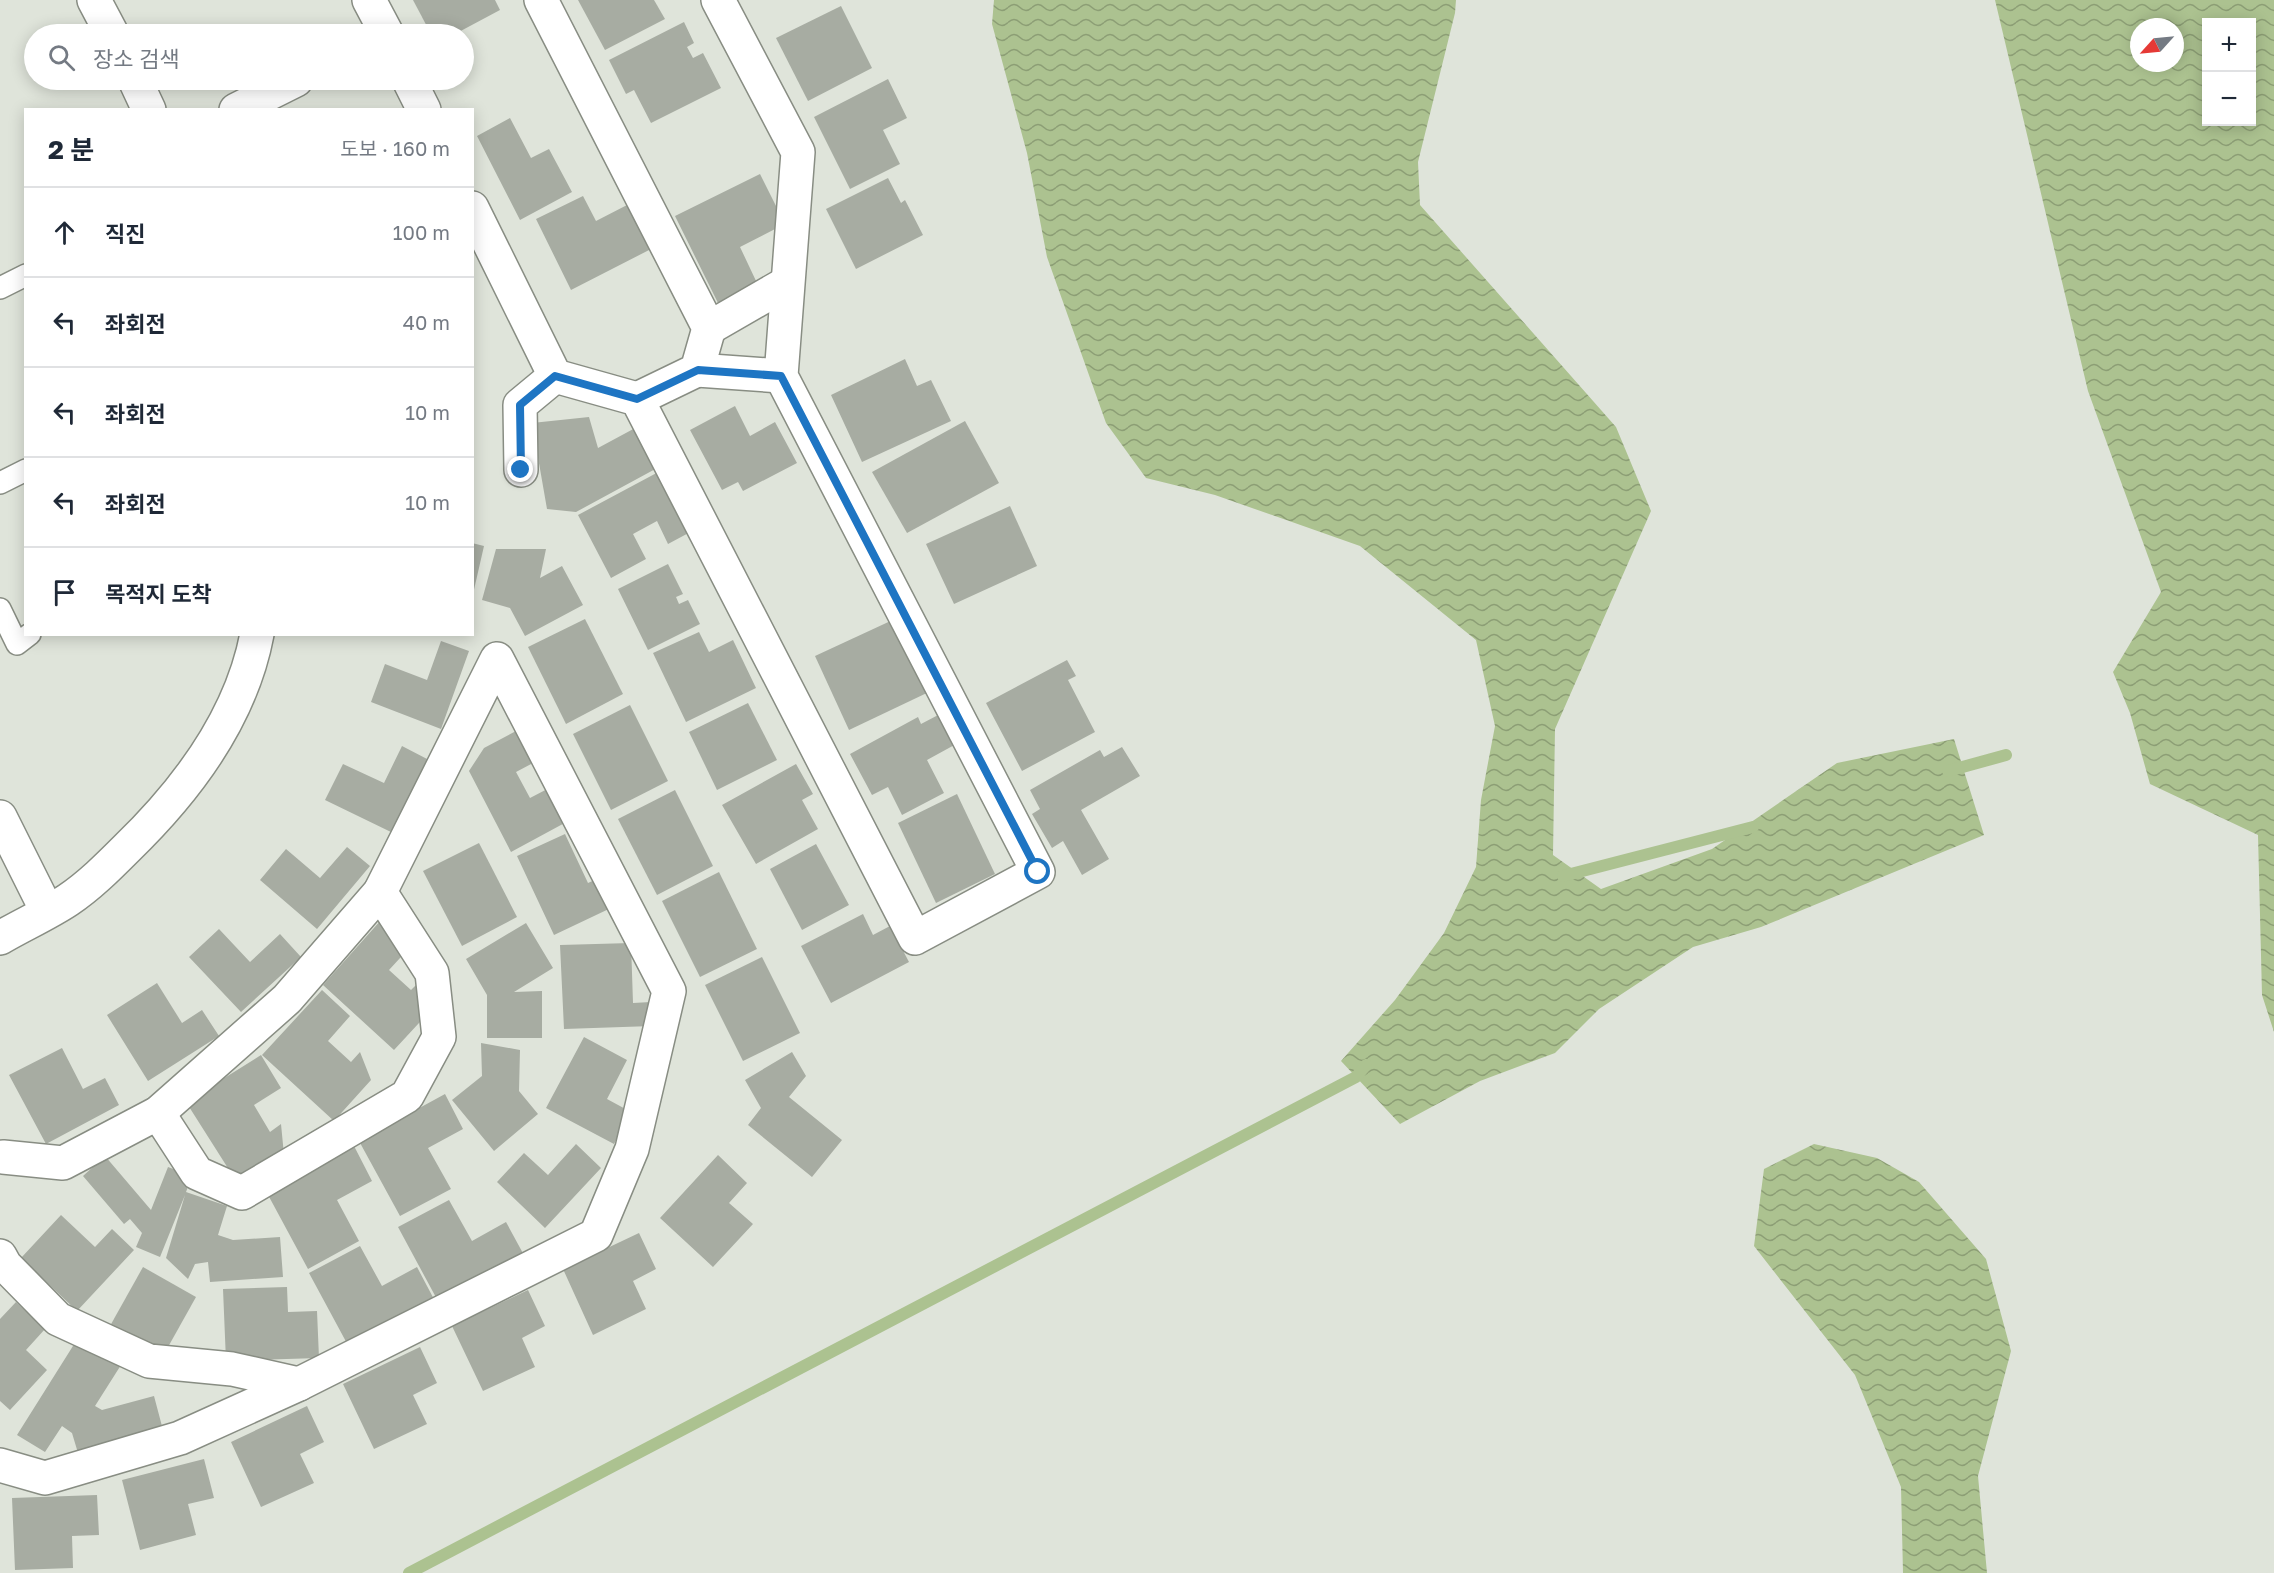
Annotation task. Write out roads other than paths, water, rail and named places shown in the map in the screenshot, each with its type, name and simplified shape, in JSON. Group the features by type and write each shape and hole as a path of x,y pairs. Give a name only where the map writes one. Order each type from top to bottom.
{"street":[{"path":"94,0 107,24"},
{"path":"369,0 382,24"},
{"path":"541,0 709,327 698,370"},
{"path":"637,399 915,938 1038,872 781,376 798,152 718,0"},
{"path":"140,90 148,108"},
{"path":"240,108 276,90"},
{"path":"414,90 423,108"},
{"path":"474,212 555,376 637,399 698,370 781,376"},
{"path":"709,327 787,284"},
{"path":"521,470 520,405 555,376"},
{"path":"0,938 68,900 110,865 162,815 201,762 235,704 256,636"},
{"path":"0,1465 45,1478 180,1438 299,1384 596,1235 632,1149 669,991 497,659 380,892 287,999 158,1113 63,1163 1,1156"},
{"path":"0,817 47,911"},
{"path":"158,1113 197,1173 242,1193 407,1095 439,1037 432,973 380,892"},
{"path":"0,1256 58,1319 149,1361 232,1369 299,1384"}],"lane":[{"path":"0,288 24,276"},
{"path":"0,483 24,471"},
{"path":"0,609 18,644 28,636"}],"water":[{"path":"994,0 1456,0 1455,13 1418,162 1420,205 1616,427 1651,511 1555,729 1553,855 1601,889 1712,849 1837,763 1954,739 1984,835 1761,927 1693,947 1599,1009 1555,1053 1480,1081 1400,1124 1341,1061 1395,1000 1444,933 1476,867 1481,800 1495,726 1476,640 1360,546 1215,495 1146,478 1106,423 1047,257 1027,153 992,24"},
{"path":"1995,0 2274,0 2274,1032 2262,995 2258,835 2150,784 2130,713 2113,672 2161,592 2088,391"},
{"path":"1814,1144 1877,1158 1919,1182 1986,1259 2011,1351 1978,1476 1987,1573 1903,1573 1901,1487 1855,1375 1754,1246 1764,1169"}],"waterway":[{"path":"1948,771 2006,755"},
{"path":"1563,876 1753,827"},
{"path":"409,1573 1356,1077 1366,1065"}]}
